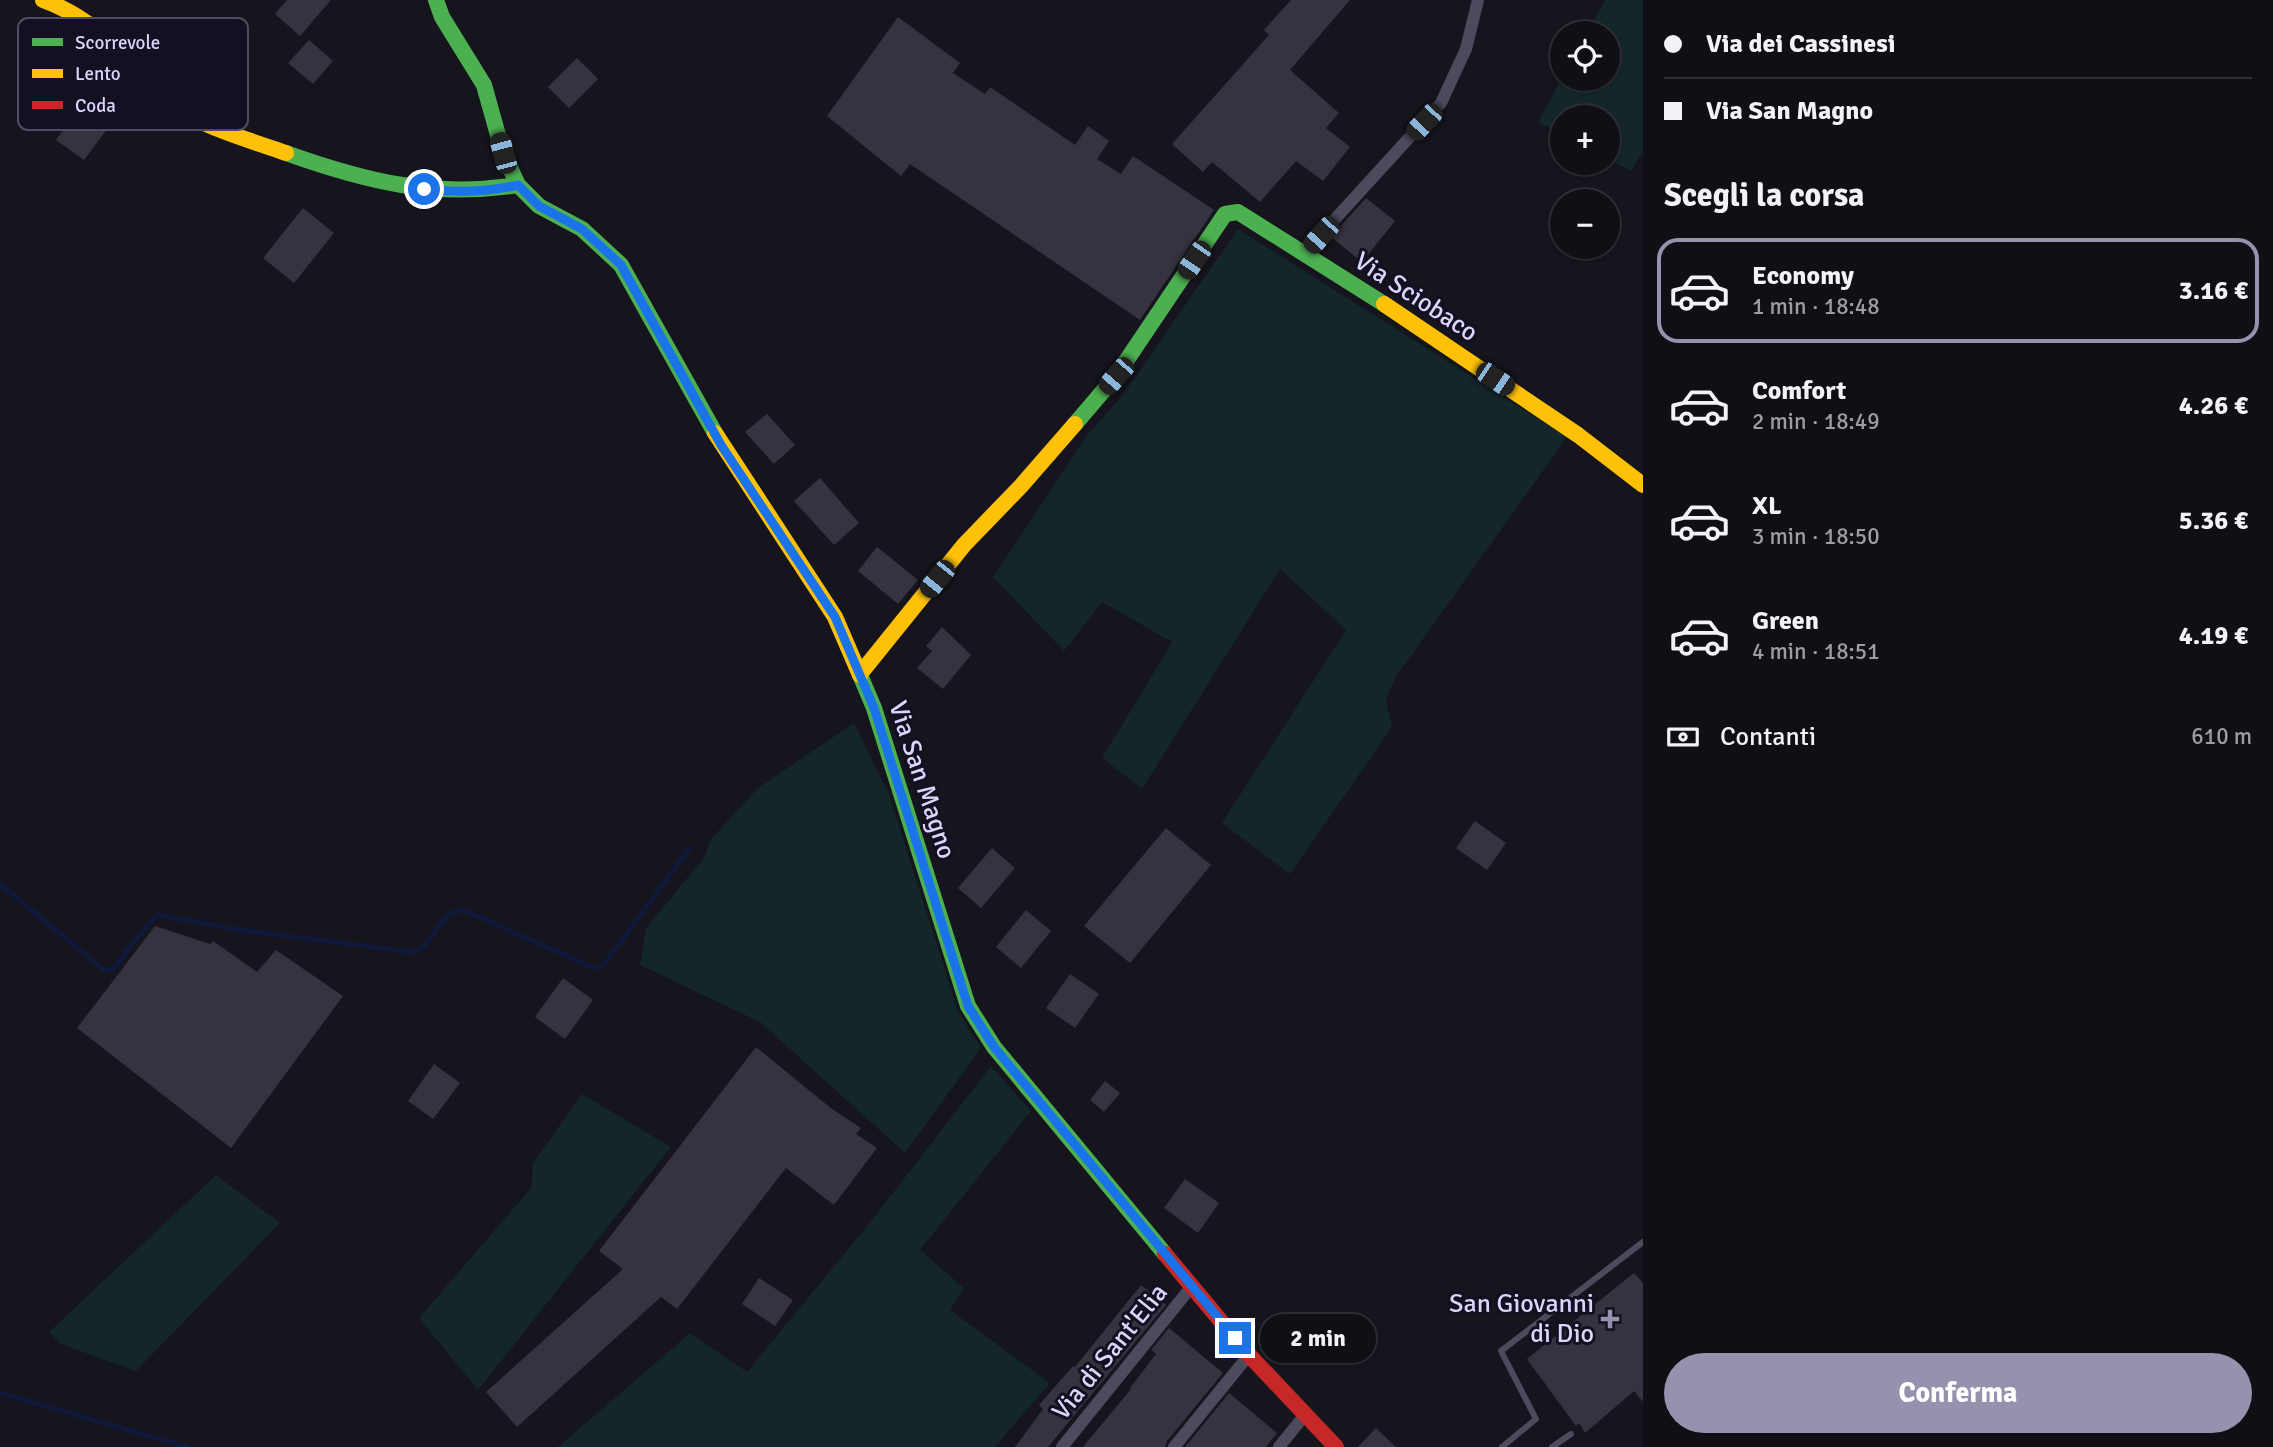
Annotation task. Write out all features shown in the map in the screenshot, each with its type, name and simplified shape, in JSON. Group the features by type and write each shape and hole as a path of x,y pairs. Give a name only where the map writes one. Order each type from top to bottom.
{"street":[{"path":"43,0 64,7 81,18"},
{"name":"Via San Magno","path":"436,0 442,16 484,85 503,153 518,185 539,206 582,229 621,265 721,445 835,617 874,708 968,1006 994,1047 1249,1355 1336,1447"},
{"path":"1303,254 1441,103 1466,50 1478,0"},
{"path":"225,130 316,164 382,184 444,191 496,190 518,185"},
{"name":"Via Sciobaco","path":"860,674 964,545 1021,486 1116,376 1225,214 1238,212 1412,322 1577,435 1643,485"},
{"name":"Via di Sant'Elia","path":"1062,1447 1192,1286"},
{"path":"1174,1447 1249,1355"},
{"path":"1279,1447 1304,1416"}],"lane":[{"path":"1502,1447 1536,1419 1501,1351 1643,1242"},
{"path":"1552,1447 1571,1434"}],"green space":[{"path":"1605,0 1643,0 1643,151 1631,171 1620,165 1620,105 1550,105 1550,128 1538,122 1555,91 1620,91 1620,21 1594,21"},
{"path":"1238,229 1567,437 1395,678 1386,700 1392,727 1290,874 1222,823 1346,630 1280,569 1142,789 1102,758 1172,642 1102,602 1064,651 993,577 1088,434 1122,396"},
{"path":"854,723 889,794 958,1011 981,1048 905,1153 760,1022 640,965 646,928 704,858 711,839 758,788"},
{"path":"991,1066 1031,1111 920,1250 964,1288 950,1310 1050,1383 995,1447 558,1447 690,1333 747,1372 872,1220"},
{"path":"582,1094 671,1147 478,1390 419,1318 531,1188 533,1163"},
{"path":"216,1175 280,1223 136,1371 61,1344 49,1332"}],"building":[{"path":"287,0 331,0 300,36 275,14"},
{"path":"1291,0 1350,0 1290,70 1339,113 1326,128 1350,147 1323,181 1296,161 1260,202 1212,162 1203,172 1172,144 1269,35 1264,30"},
{"path":"898,17 960,63 953,73 985,94 990,87 1075,145 1088,126 1109,141 1097,159 1121,174 1133,156 1214,210 1140,320 910,164 901,176 827,116"},
{"path":"309,40 333,61 313,84 288,63"},
{"path":"577,58 598,79 569,108 548,87"},
{"path":"63,130 106,130 84,160 56,140"},
{"path":"1366,198 1395,221 1362,262 1331,237"},
{"path":"303,208 334,233 294,283 263,258"},
{"path":"767,414 795,445 774,464 745,432"},
{"path":"820,478 859,523 834,545 794,501"},
{"path":"877,547 918,580 898,604 858,571"},
{"path":"942,627 971,655 943,689 917,668 932,651 926,646"},
{"path":"1475,821 1506,843 1487,870 1456,848"},
{"path":"1166,828 1211,865 1130,963 1084,926"},
{"path":"992,848 1015,868 981,908 958,888"},
{"path":"1026,910 1051,931 1021,968 996,947"},
{"path":"155,926 210,944 213,941 257,972 276,950 343,996 231,1148 77,1028"},
{"path":"1070,974 1099,994 1075,1028 1046,1008"},
{"path":"563,978 593,1000 565,1039 535,1017"},
{"path":"756,1047 832,1109 861,1128 856,1134 877,1148 834,1205 786,1168 677,1309 661,1297 517,1427 486,1392 623,1269 599,1251"},
{"path":"434,1064 460,1083 433,1119 408,1101"},
{"path":"1105,1081 1120,1093 1104,1112 1090,1100"},
{"path":"1185,1179 1219,1203 1198,1233 1164,1208"},
{"name":"San Giovanni di Dio","path":"1634,1273 1643,1283 1643,1402 1634,1391 1585,1433 1579,1423 1576,1426 1527,1359"},
{"path":"759,1278 793,1300 775,1326 742,1304"},
{"path":"1141,1285 1166,1305 1048,1447 1015,1447 1043,1409 1039,1405 1073,1366 1075,1367"},
{"path":"1169,1328 1223,1373 1167,1441 1165,1447 1083,1447 1131,1389 1156,1354 1151,1350"},
{"path":"1229,1393 1277,1433 1266,1447 1185,1447"},
{"path":"1376,1428 1396,1447 1358,1447"}],"waterway":[{"path":"0,884 104,970 114,969 157,915 241,930 413,952 421,948 443,921 456,911 466,911 594,968 602,966 614,951 689,849"},
{"path":"0,1393 187,1447"}],"traffic: fast":[{"path":"436,0 442,17 484,85 503,153 518,185 539,206 582,229 621,265 715,433"},
{"path":"286,153 344,172 400,185 457,190 518,185"},
{"path":"1075,424 1116,376 1225,214 1238,212 1384,304"},
{"path":"860,675 874,708 968,1006 994,1047 1165,1254"}],"traffic: slow":[{"path":"43,0 79,18"},
{"path":"220,130 286,153"},
{"path":"1384,304 1578,435 1643,485"},
{"path":"860,674 964,545 1021,486 1075,424"},
{"path":"715,433 835,617 860,675"}],"traffic: jam":[{"path":"1165,1254 1249,1355 1336,1447"}],"place":[{"name":"San Giovanni di Dio","path":"1610,1319"}],"route":[{"path":"424,189 496,190 518,185 539,206 582,229 621,265 721,445 835,617 874,708 968,1006 994,1047 1235,1338"}]}
